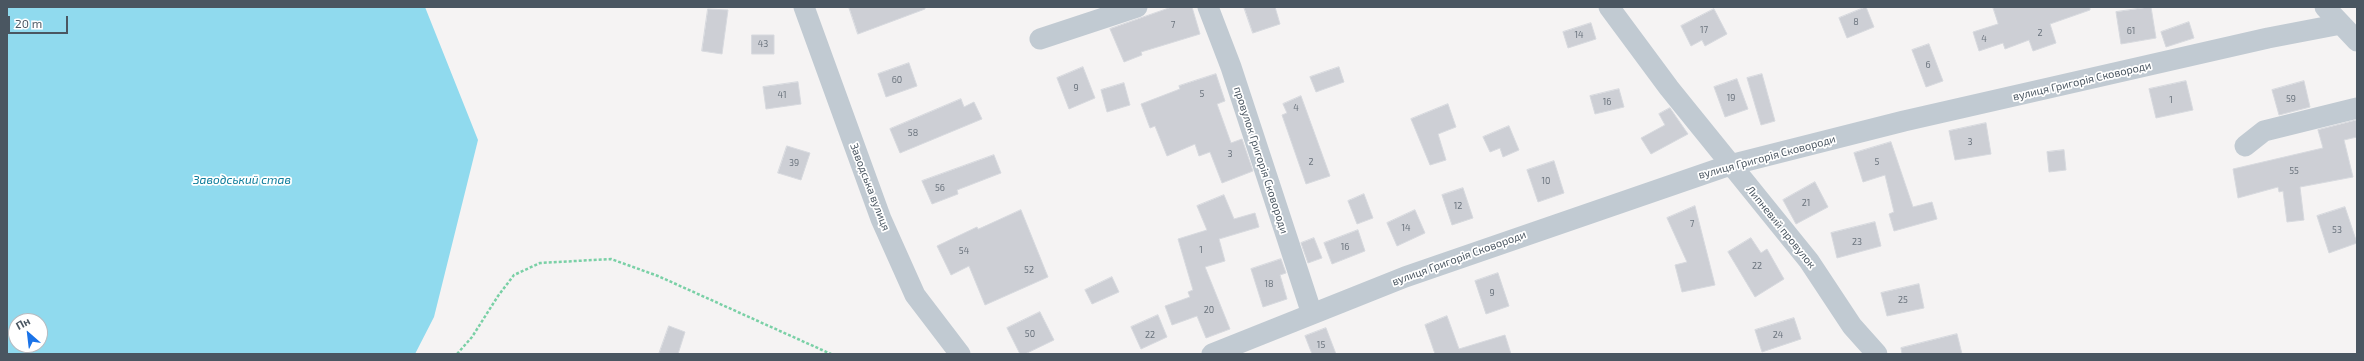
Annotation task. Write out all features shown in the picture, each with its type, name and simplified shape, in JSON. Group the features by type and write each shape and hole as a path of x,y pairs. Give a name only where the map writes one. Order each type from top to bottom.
{"street":[{"name":"Заводська вулиця","path":"804,7 884,226 915,295 960,354"},
{"path":"1040,39 1137,7"},
{"name":"провулок Григорія Сковороди","path":"1208,7 1231,67 1312,314"},
{"name":"Липневий провулок","path":"1609,7 1730,165 1809,261 1852,326 1877,354"},
{"path":"2325,7 2357,41"},
{"name":"вулиця Григорія Сковороди","path":"1212,354 1405,277 1511,239 1730,165 1904,121 2268,38 2341,24"},
{"path":"2245,146 2264,131 2357,108"}],"path":[{"path":"457,354 472,337 498,296 514,275 540,263 610,259 658,276 831,354"}],"water":[{"name":"Заводський став","path":"7,7 425,7 478,140 434,317 415,354 7,354"}],"building":[{"path":"849,7 925,7 925,9 858,34"},
{"path":"1172,7 1192,7 1200,34 1141,52 1142,55 1124,62 1110,29"},
{"path":"1244,7 1275,7 1280,24 1253,33"},
{"path":"1866,7 1874,27 1847,38 1839,18"},
{"path":"1993,7 2090,7 2090,10 2050,24 2056,43 2033,51 2029,40 2005,49 2003,43 1979,51 1973,32 1998,24"},
{"path":"2151,7 2156,38 2121,44 2116,12"},
{"path":"708,9 728,10 722,54 702,51"},
{"path":"1714,9 1727,34 1705,46 1702,40 1691,46 1681,26"},
{"path":"2189,22 2194,38 2166,47 2161,32"},
{"path":"1591,23 1596,39 1568,48 1563,32"},
{"path":"752,35 774,35 774,54 752,54"},
{"path":"1929,44 1943,81 1926,87 1912,50"},
{"path":"909,63 917,86 886,97 878,74"},
{"path":"1083,67 1095,98 1069,109 1057,78"},
{"path":"1339,67 1344,82 1316,92 1310,77"},
{"path":"1216,74 1225,101 1217,104 1231,143 1242,139 1253,171 1222,183 1210,152 1199,156 1195,144 1167,156 1155,126 1150,128 1141,104 1180,89 1179,86"},
{"path":"1762,74 1775,121 1761,125 1747,78"},
{"path":"1737,79 1748,109 1725,117 1714,87"},
{"path":"2186,81 2193,110 2156,118 2149,89"},
{"path":"2304,81 2310,107 2279,115 2272,90"},
{"path":"798,82 801,104 766,109 763,87"},
{"path":"1124,83 1130,105 1107,112 1101,90"},
{"path":"1619,89 1624,107 1595,114 1590,96"},
{"path":"1301,96 1330,176 1306,184 1282,115 1287,113 1283,104"},
{"path":"961,99 964,107 974,102 982,119 900,153 890,129"},
{"path":"1448,104 1456,127 1438,134 1446,160 1430,165 1411,119"},
{"path":"1670,108 1688,134 1651,154 1641,138 1665,125 1659,114"},
{"path":"2357,120 2357,137 2344,140 2353,177 2300,187 2304,220 2287,222 2283,191 2279,192 2278,187 2238,198 2233,169 2323,148 2318,130"},
{"path":"1986,123 1991,154 1955,160 1949,131"},
{"path":"1509,126 1519,150 1503,157 1500,148 1490,152 1483,137"},
{"path":"1891,142 1913,207 1932,202 1937,219 1894,231 1889,214 1894,212 1885,175 1863,182 1854,153"},
{"path":"787,146 810,153 801,180 778,173"},
{"path":"2064,150 2066,170 2049,172 2047,152"},
{"path":"994,155 1001,173 957,190 958,194 932,204 922,181"},
{"path":"1554,161 1564,193 1538,202 1527,170"},
{"path":"1815,182 1828,207 1796,224 1783,200"},
{"path":"1463,188 1473,218 1452,225 1442,195"},
{"path":"1364,194 1373,218 1357,224 1348,201"},
{"path":"1224,195 1234,219 1255,213 1259,227 1219,239 1225,261 1205,267 1230,329 1206,338 1197,316 1172,325 1165,306 1190,297 1188,292 1193,290 1178,239 1207,230 1197,206"},
{"path":"1695,206 1715,285 1682,292 1675,265 1687,262 1667,218"},
{"path":"2345,207 2357,243 2329,253 2317,216"},
{"path":"1021,210 1048,277 985,305 969,266 951,275 937,246 977,227 978,229"},
{"path":"1415,210 1425,233 1397,246 1387,223"},
{"path":"1875,222 1881,246 1837,258 1831,233"},
{"path":"1358,230 1365,251 1332,264 1324,243"},
{"path":"1314,238 1322,258 1308,263 1301,243"},
{"path":"1751,238 1761,253 1767,249 1784,279 1755,297 1728,252"},
{"path":"1281,259 1286,273 1280,275 1287,299 1263,307 1251,269"},
{"path":"1498,273 1509,306 1486,314 1475,281"},
{"path":"1112,277 1119,292 1092,304 1085,290"},
{"path":"1919,284 1924,308 1887,316 1881,293"},
{"path":"1040,312 1054,340 1025,354 1020,354 1007,328"},
{"path":"1158,315 1167,337 1141,349 1131,327"},
{"path":"1447,316 1459,349 1505,335 1511,354 1435,354 1425,325"},
{"path":"1794,318 1801,339 1762,352 1755,330"},
{"path":"669,326 685,332 678,354 659,354"},
{"path":"1326,328 1336,354 1312,354 1305,336"},
{"path":"1957,334 1962,354 1902,354 1901,348"}]}
